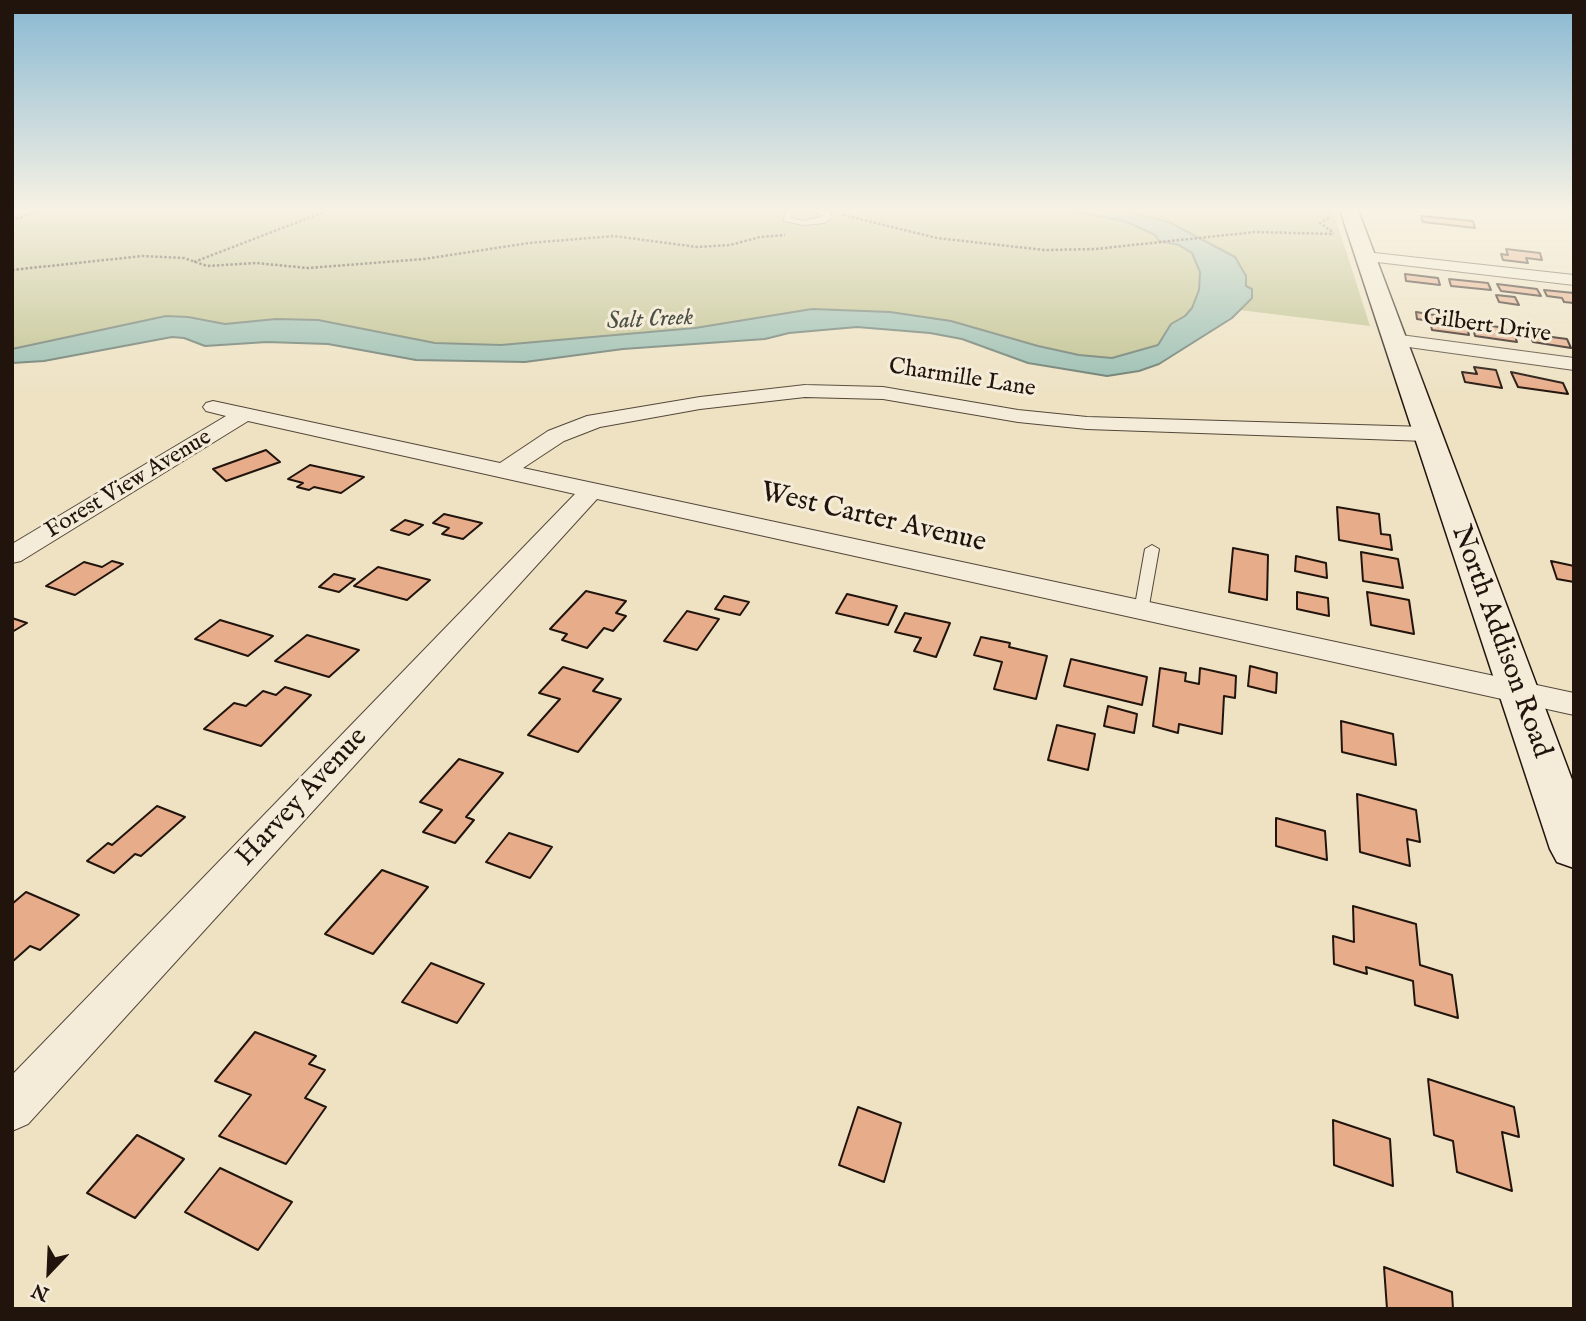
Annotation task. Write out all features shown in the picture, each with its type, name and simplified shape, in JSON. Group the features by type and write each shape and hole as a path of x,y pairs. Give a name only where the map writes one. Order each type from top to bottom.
{"street":[{"name":"North Addison Road","path":"1370,272 1574,849"},
{"path":"1498,272 1574,280"},
{"name":"Gilbert Drive","path":"1393,340 1574,364"},
{"name":"Charmille Lane","path":"505,470 556,436 594,421 700,402 805,391 883,393 993,412 1087,423 1426,434"},
{"name":"West Carter Avenue","path":"214,407 1574,704"},
{"name":"Forest View Avenue","path":"12,555 245,414"},
{"name":"Harvey Avenue","path":"12,1108 593,489"}],"lane":[{"path":"1141,611 1152,549"}],"green space":[{"path":"12,272 1353,272 1370,326 1215,307 1155,357 1082,363 901,320 475,351 206,329 12,355"}],"water":[{"path":"1200,272 1243,272 1246,286 1252,289 1252,298 1232,318 1159,364 1139,371 1107,376 1028,363 962,339 930,333 857,327 789,333 765,339 623,349 525,362 416,360 328,344 267,342 205,346 184,338 172,337 44,361 12,363 12,349 166,316 225,324 276,319 318,320 435,343 501,345 695,328 812,309 890,312 951,321 1038,346 1079,355 1112,358 1158,345 1171,324 1185,316 1192,308 1199,290"}],"building":[{"path":"1405,274 1438,278 1440,285 1406,281"},
{"path":"1449,279 1488,283 1491,290 1451,286"},
{"path":"1497,284 1537,289 1541,296 1501,291"},
{"path":"1544,290 1574,293 1574,303 1547,296"},
{"path":"1496,295 1515,297 1519,305 1499,302"},
{"path":"1416,312 1435,315 1437,323 1467,327 1469,335 1432,330 1430,321 1417,319"},
{"path":"1472,323 1505,328 1506,332 1514,333 1517,342 1475,336"},
{"path":"1529,334 1567,339 1571,348 1533,342"},
{"path":"1474,367 1496,370 1502,388 1465,382 1462,372 1477,374"},
{"path":"1511,372 1563,383 1568,394 1518,387"},
{"path":"266,450 280,462 226,481 213,469"},
{"path":"310,465 364,477 341,493 314,487 309,490 297,487 303,483 288,479"},
{"path":"1337,507 1379,514 1381,534 1390,535 1392,550 1339,540"},
{"path":"444,514 482,523 463,539 442,534 449,528 433,523"},
{"path":"405,520 423,525 409,535 391,530"},
{"path":"1233,548 1268,555 1267,600 1229,592"},
{"path":"1361,552 1398,559 1403,588 1363,581"},
{"path":"1296,556 1326,563 1327,578 1295,571"},
{"path":"112,561 123,564 75,595 46,586 84,562 102,567"},
{"path":"1551,561 1574,566 1574,582 1557,579"},
{"path":"378,567 430,580 407,600 354,586"},
{"path":"334,574 355,579 339,592 319,587"},
{"path":"586,591 626,601 616,613 626,616 613,631 604,628 587,648 562,640 567,634 550,629"},
{"path":"1297,592 1328,598 1329,616 1297,609"},
{"path":"1367,592 1409,600 1414,634 1371,625"},
{"path":"847,594 897,606 888,625 836,613"},
{"path":"724,596 749,602 740,615 715,609"},
{"path":"687,611 719,619 697,650 664,641"},
{"path":"905,613 950,623 936,657 914,651 921,638 895,632"},
{"path":"12,618 27,623 12,632"},
{"path":"220,620 273,636 248,656 195,639"},
{"path":"307,635 359,650 329,677 275,661"},
{"path":"981,637 1010,643 1009,647 1047,656 1036,699 994,689 1002,662 974,655"},
{"path":"1071,659 1147,677 1142,705 1064,686"},
{"path":"1250,666 1277,673 1276,693 1248,686"},
{"path":"563,667 603,679 593,691 621,699 578,752 528,735 560,699 539,693"},
{"path":"1160,668 1186,673 1185,681 1199,684 1200,668 1236,676 1235,698 1224,696 1222,734 1179,724 1178,733 1153,726"},
{"path":"285,687 311,695 261,746 204,729 234,703 246,706 263,691 276,695"},
{"path":"1108,706 1137,714 1134,733 1104,726"},
{"path":"1341,721 1393,734 1396,765 1342,752"},
{"path":"1057,725 1095,734 1088,770 1048,760"},
{"path":"459,759 503,773 466,817 474,820 455,843 423,832 442,810 420,802"},
{"path":"1357,794 1416,810 1420,842 1407,839 1410,866 1360,852"},
{"path":"157,806 185,817 141,856 135,854 114,873 87,861 108,843 112,845"},
{"path":"1276,818 1325,831 1327,860 1276,846"},
{"path":"509,833 552,847 530,878 486,862"},
{"path":"382,870 428,887 373,954 325,934"},
{"path":"26,892 79,915 40,950 30,946 12,962 12,904"},
{"path":"1353,906 1416,924 1420,965 1452,975 1458,1018 1415,1005 1413,981 1366,967 1367,974 1334,964 1333,936 1354,942"},
{"path":"431,963 484,984 457,1023 402,1002"},
{"path":"255,1032 316,1056 309,1064 325,1070 305,1098 326,1107 286,1164 219,1136 251,1095 215,1081"},
{"path":"1428,1079 1514,1107 1519,1137 1502,1132 1512,1191 1457,1172 1453,1141 1434,1135"},
{"path":"858,1107 901,1123 884,1182 839,1165"},
{"path":"1333,1120 1390,1139 1393,1186 1334,1165"},
{"path":"137,1135 184,1159 135,1218 87,1193"},
{"path":"220,1168 292,1202 258,1250 185,1212"},
{"path":"1384,1267 1452,1292 1453,1309 1387,1309"}],"water label":[{"name":"Salt Creek","path":"650,321"}]}
